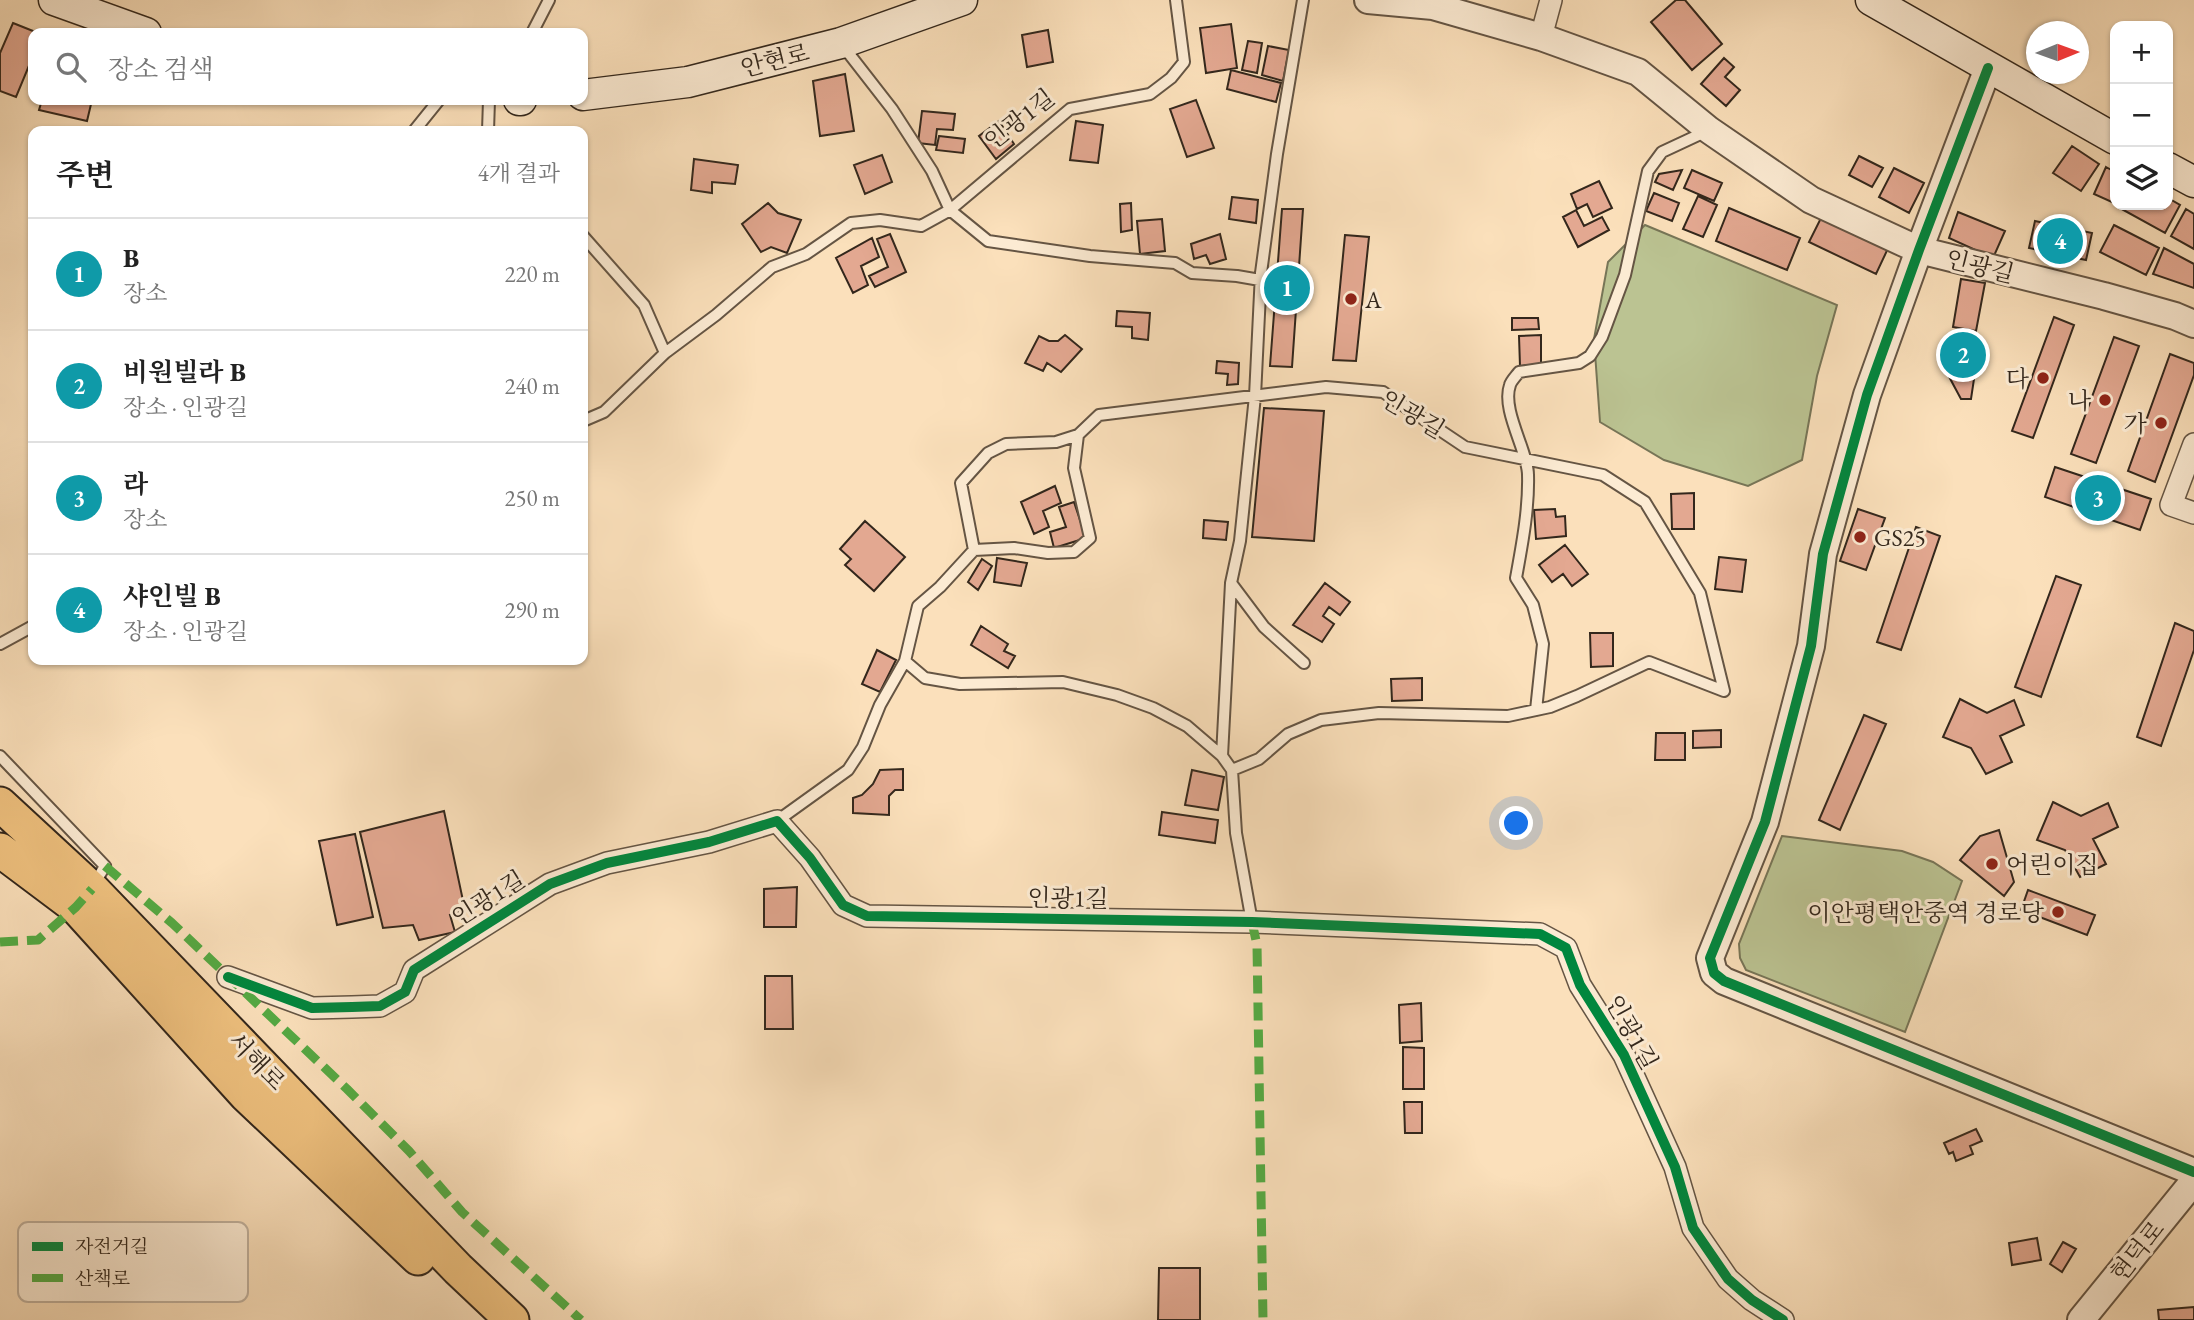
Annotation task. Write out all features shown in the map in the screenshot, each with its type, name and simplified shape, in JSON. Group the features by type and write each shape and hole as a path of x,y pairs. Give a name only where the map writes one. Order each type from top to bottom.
{"main road":[{"path":"54,0 132,28"},
{"name":"안현로","path":"588,94 688,82 841,43 962,0"},
{"path":"1871,0 2110,136"},
{"path":"2173,171 2194,182"},
{"name":"서해로","path":"0,804 92,889 458,1269 512,1320"},
{"name":"서해로","path":"0,850 76,907 246,1095 483,1320"}],"street":[{"name":"인광길","path":"1368,0 1433,6 1541,37 1638,72 1709,130 1811,200 1919,250 2116,300 2194,324"},
{"path":"1541,37 1551,0"},
{"path":"1988,68 1867,395 1823,554 1811,646 1769,808 1710,958 1714,973 1724,981 2194,1172"},
{"path":"2194,444 2171,505 2194,513"},
{"name":"인광1길","path":"228,977 312,1008 380,1006 405,992 414,970 550,884 607,863 709,842 777,821 810,858 843,905 867,916 1252,922 1540,934 1566,948 1580,985 1624,1055 1675,1167 1693,1228 1728,1279 1752,1300 1783,1320"},
{"name":"현덕로","path":"2081,1320 2194,1181"}],"lane":[{"path":"535,28 549,0"},
{"name":"인광1길","path":"588,419 604,412 665,353 716,315 772,267 806,254 852,223 880,220 921,226 950,210 1070,109 1150,94 1171,78 1184,62 1176,0"},
{"path":"1222,756 1231,583 1240,541 1255,396 1260,280 1277,154 1303,0"},
{"path":"841,43 892,108 932,171 950,210 988,241 1090,256 1175,262 1192,273 1260,280"},
{"path":"418,126 435,105"},
{"path":"488,126 489,105"},
{"path":"1232,770 1259,759 1288,734 1321,720 1379,713 1508,716 1536,710 1544,644 1533,605 1516,578 1527,486 1525,460 1515,432 1510,404 1510,385 1519,372 1579,363 1590,356 1602,337 1625,275 1648,171 1662,152 1709,130"},
{"path":"588,242 644,305 665,353"},
{"name":"인광길","path":"1255,396 1326,387 1383,392 1465,447 1602,475 1645,502 1700,593 1724,691 1648,662 1577,696 1536,710"},
{"path":"1078,435 1074,468 1090,538 1074,552 1048,553 1014,548 974,551 961,483 988,453 1006,444 1056,442 1078,435 1099,415 1255,396"},
{"name":"인광1길","path":"777,821 848,770 863,747 880,705 905,661 918,606 974,551"},
{"path":"1231,583 1264,627 1304,663"},
{"path":"0,644 28,629"},
{"path":"905,661 925,678 960,684 1063,682 1117,695 1153,708 1187,726 1222,756 1232,770 1236,833 1252,922"},
{"path":"0,756 105,866 92,889"}],"green space":[{"path":"1645,225 1837,305 1817,376 1802,460 1748,486 1664,460 1600,422 1594,339 1608,262"},
{"path":"1782,836 1902,851 1933,862 1962,881 1905,1032 1746,970 1740,958 1739,944"}],"building":[{"path":"1676,0 1685,0 1722,44 1692,70 1651,22"},
{"path":"13,23 28,29 28,68 16,97 0,91 0,53"},
{"path":"1231,24 1237,68 1206,73 1200,28"},
{"path":"1048,30 1053,62 1027,67 1022,35"},
{"path":"1248,41 1262,43 1257,73 1242,70"},
{"path":"1268,46 1289,50 1283,81 1262,75"},
{"path":"1724,58 1734,67 1725,77 1740,90 1726,106 1701,84"},
{"path":"1231,70 1281,83 1276,102 1227,89"},
{"path":"845,74 854,131 820,136 813,81"},
{"path":"1196,100 1214,148 1187,157 1170,109"},
{"path":"40,105 91,105 87,121 39,110"},
{"path":"922,111 955,114 953,130 937,129 935,145 918,143"},
{"path":"999,121 1014,144 996,159 979,136"},
{"path":"1076,121 1103,125 1098,163 1070,160"},
{"path":"939,136 965,139 963,153 936,150"},
{"path":"2072,146 2099,164 2081,191 2053,173"},
{"path":"882,155 892,182 865,194 854,165"},
{"path":"1859,156 1883,168 1872,187 1849,175"},
{"path":"694,159 738,165 735,184 712,182 712,193 691,190"},
{"path":"2106,167 2110,169 2110,201 2094,194"},
{"path":"1894,168 1924,183 1909,213 1879,197"},
{"path":"1682,170 1673,190 1655,182 1659,174"},
{"path":"1692,170 1722,183 1714,201 1684,188"},
{"path":"1599,181 1612,208 1593,217 1587,204 1577,209 1571,194"},
{"path":"1654,193 1679,203 1672,221 1646,211"},
{"path":"1698,196 1717,205 1703,237 1683,229"},
{"path":"1232,197 1258,200 1256,223 1229,219"},
{"path":"2173,201 2180,205 2165,233 2123,210 2173,210"},
{"path":"768,203 778,213 801,220 787,253 771,247 761,252 742,224"},
{"path":"1131,203 1132,230 1121,232 1120,204"},
{"path":"1729,208 1800,238 1787,270 1716,241"},
{"path":"1282,209 1303,209 1292,367 1270,366"},
{"path":"2186,209 2194,214 2194,249 2171,236"},
{"path":"1576,210 1584,226 1602,217 1609,230 1578,247 1563,217"},
{"path":"1825,210 1891,242 1876,274 1809,242"},
{"path":"1958,212 2005,231 1993,258 1949,238"},
{"path":"1162,219 1165,251 1140,254 1137,221"},
{"path":"2035,221 2092,233 2086,260 2029,248"},
{"path":"2114,225 2159,248 2146,275 2100,252"},
{"path":"890,234 906,272 875,287 869,276 888,267 877,239"},
{"path":"1220,234 1226,259 1210,264 1206,255 1194,259 1191,244"},
{"name":"A","path":"1345,235 1369,237 1356,361 1333,360"},
{"path":"872,238 879,257 861,266 868,285 853,293 836,258"},
{"path":"2164,248 2194,264 2194,288 2153,274"},
{"path":"1961,279 1985,283 1976,331 1953,327"},
{"path":"1117,311 1150,313 1148,340 1132,338 1132,327 1116,326"},
{"name":"다","path":"2054,317 2074,325 2033,438 2012,431"},
{"path":"1512,318 1538,318 1539,329 1512,330"},
{"path":"1953,334 1980,339 1971,399 1961,399 1946,371"},
{"path":"1065,335 1082,349 1061,372 1047,363 1043,371 1025,363 1039,336 1049,341 1058,341"},
{"path":"1541,335 1541,366 1520,366 1519,336"},
{"name":"나","path":"2114,337 2139,346 2096,463 2071,454"},
{"name":"가","path":"2170,354 2194,363 2194,375 2155,482 2128,471"},
{"path":"1217,361 1239,363 1238,384 1227,385 1228,374 1216,373"},
{"path":"1264,408 1324,411 1314,541 1252,537"},
{"path":"2055,467 2151,499 2140,530 2045,497"},
{"path":"1055,486 1061,503 1043,511 1049,527 1034,534 1021,502"},
{"path":"1694,493 1694,529 1672,529 1671,494"},
{"path":"1074,502 1086,538 1054,548 1050,532 1066,527 1059,507"},
{"path":"1555,509 1556,517 1565,516 1566,536 1536,539 1534,510"},
{"path":"1858,509 1885,518 1866,570 1840,561"},
{"path":"1204,520 1228,522 1226,540 1203,538"},
{"path":"865,521 905,557 874,591 845,565 851,559 840,549"},
{"path":"1916,527 1940,536 1901,650 1877,642"},
{"path":"1565,545 1588,574 1572,586 1563,574 1552,582 1539,565"},
{"path":"1719,557 1746,560 1742,592 1715,589"},
{"path":"997,558 1027,563 1021,586 994,582"},
{"path":"982,559 992,566 978,590 968,582"},
{"path":"2056,576 2081,585 2041,697 2015,687"},
{"path":"1325,583 1350,602 1340,615 1329,607 1323,616 1334,624 1322,642 1293,625"},
{"path":"2175,623 2194,631 2194,650 2161,746 2137,737"},
{"path":"981,626 1008,644 1004,651 1015,656 1008,668 971,645"},
{"path":"1590,633 1613,633 1613,666 1591,667"},
{"path":"877,650 896,660 880,692 862,684"},
{"path":"1422,678 1422,700 1392,701 1391,679"},
{"path":"1960,699 1987,713 2014,700 2024,725 2000,736 2012,762 1986,774 1971,748 1943,737"},
{"path":"1864,715 1886,724 1840,830 1819,820"},
{"path":"1721,730 1721,747 1693,748 1693,731"},
{"path":"1656,733 1685,733 1685,760 1655,760"},
{"path":"903,769 903,790 895,790 889,796 889,815 853,813 853,798 862,795 873,784 880,770"},
{"path":"1192,770 1224,777 1218,810 1185,805"},
{"path":"2053,802 2081,816 2108,803 2118,827 2093,839 2106,864 2080,877 2065,850 2037,840"},
{"path":"444,811 465,910 450,915 455,932 419,940 413,925 383,928 360,832"},
{"path":"1162,812 1218,820 1215,843 1159,835"},
{"path":"1999,830 2014,882 2004,896 1960,860 1980,836"},
{"path":"355,834 373,917 337,925 319,841"},
{"path":"797,887 796,927 764,927 764,889"},
{"name":"이안평택안중역 경로당","path":"2028,890 2095,915 2087,935 2021,910"},
{"path":"765,976 792,976 793,1029 765,1029"},
{"path":"1421,1003 1422,1041 1400,1043 1399,1005"},
{"path":"1403,1047 1424,1048 1424,1089 1403,1089"},
{"path":"1404,1102 1422,1102 1422,1133 1405,1133"},
{"path":"1976,1129 1982,1141 1970,1146 1973,1154 1956,1161 1953,1152 1949,1154 1944,1143"},
{"path":"2037,1238 2041,1260 2012,1265 2009,1243"},
{"path":"2063,1242 2076,1249 2062,1272 2050,1264"},
{"path":"1159,1268 1200,1268 1200,1320 1158,1320"},
{"path":"2194,1307 2194,1320 2159,1320 2158,1310"}],"marked path":[{"path":"105,866 172,923 347,1089 409,1151 462,1212 581,1320"},
{"path":"0,942 38,940 76,907 92,889"},
{"path":"1252,922 1257,945 1263,1320"}],"cycle path":[{"path":"1988,68 1867,395 1823,554 1811,646 1765,822 1710,958 1714,973 1724,981 2194,1172"},
{"path":"228,977 312,1008 380,1006 405,992 414,970 550,884 607,863 709,842 777,821 810,858 843,905 867,916 1252,922 1540,934 1566,948 1580,985 1624,1055 1675,1167 1693,1228 1728,1279 1752,1300 1783,1320"}],"place":[{"name":"샤인빌 B","path":"2060,241"},
{"name":"B","path":"1287,288"},
{"name":"A","path":"1351,299"},
{"name":"비원빌라 B","path":"1963,355"},
{"name":"다","path":"2043,378"},
{"name":"나","path":"2105,400"},
{"name":"가","path":"2161,423"},
{"name":"라","path":"2098,498"},
{"name":"GS25","path":"1860,537"},
{"name":"어린이집","path":"1992,864"},
{"name":"이안평택안중역 경로당","path":"2058,912"}]}
